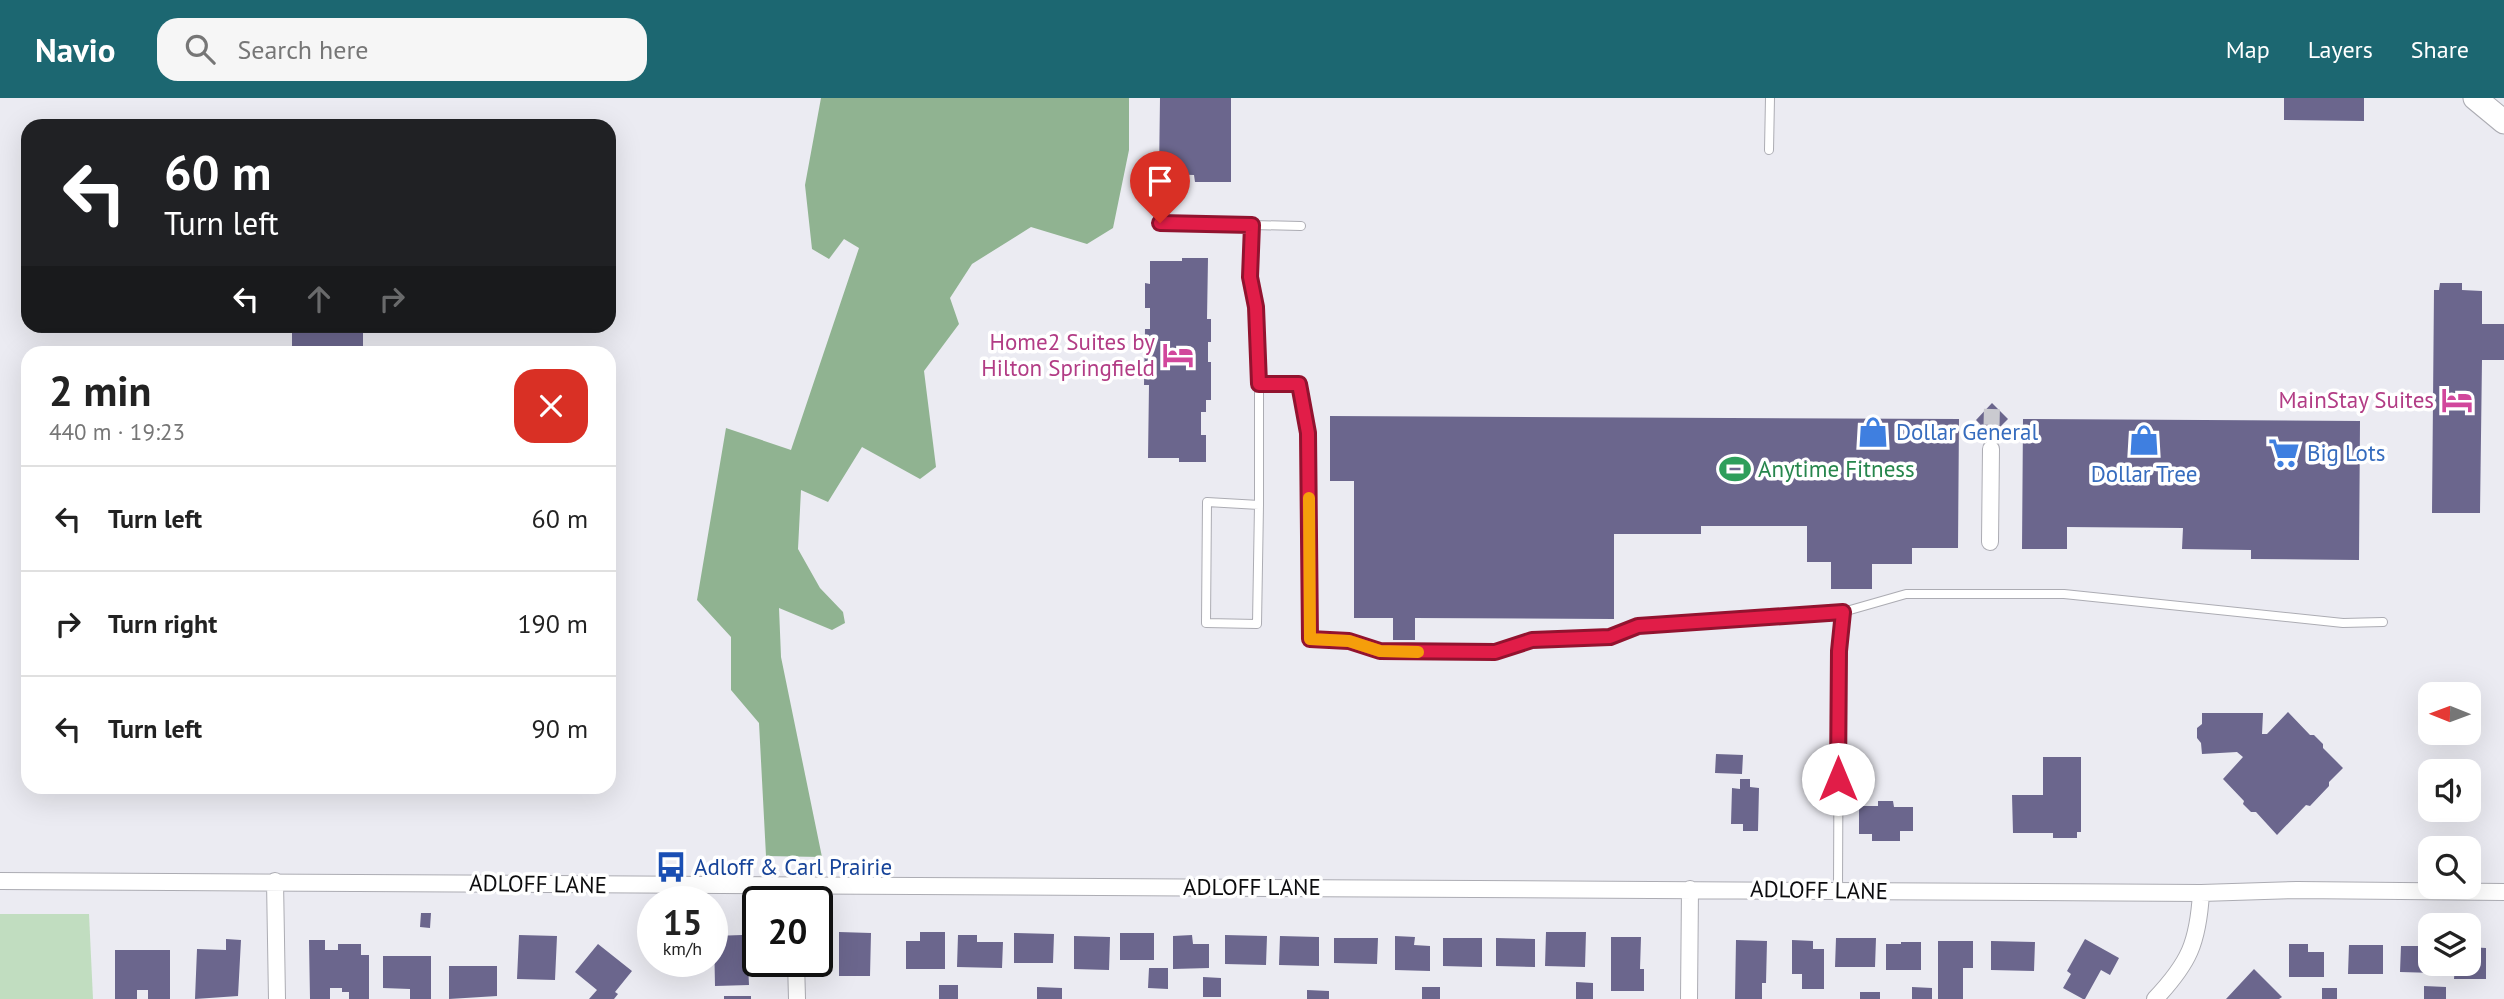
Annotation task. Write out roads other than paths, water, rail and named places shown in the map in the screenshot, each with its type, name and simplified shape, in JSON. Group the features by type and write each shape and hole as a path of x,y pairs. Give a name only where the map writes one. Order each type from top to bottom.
{"main road":[{"path":"2474,98 2504,122"}],"street":[{"path":"1990,542 1992,449"},
{"name":"ADLOFF LANE","path":"0,881 275,881 742,892"},
{"path":"275,881 277,999"},
{"path":"1689,999 1690,889"},
{"name":"ADLOFF LANE","path":"833,893 1690,889 2201,893 2297,890 2504,892"},
{"path":"2155,999 2179,973 2190,955 2197,929 2201,893"},
{"path":"796,977 797,999"}],"lane":[{"path":"1769,150 1770,98"},
{"path":"1160,223 1300,226"},
{"path":"1252,225 1250,277 1256,307 1259,384 1259,505 1257,624 1206,623 1207,502 1259,505"},
{"path":"1259,384 1299,384 1308,433 1310,639 1349,641 1380,651 1495,652 1532,640 1610,637 1638,626 1843,612 1906,594 2064,594 2343,624 2383,622"},
{"path":"1838,890 1839,651 1843,612"}],"tunnel":[{"path":"1991,449 1992,405"}],"place":[{"name":"Home2 Suites by Hilton Springfield","path":"1178,355"},
{"name":"MainStay Suites","path":"2457,400"},
{"name":"Dollar General","path":"1873,432"},
{"name":"Dollar Tree","path":"2144,440"},
{"name":"Big Lots","path":"2284,453"},
{"name":"Anytime Fitness","path":"1735,469"},
{"name":"Adloff & Carl Prairie","path":"671,867"}]}
